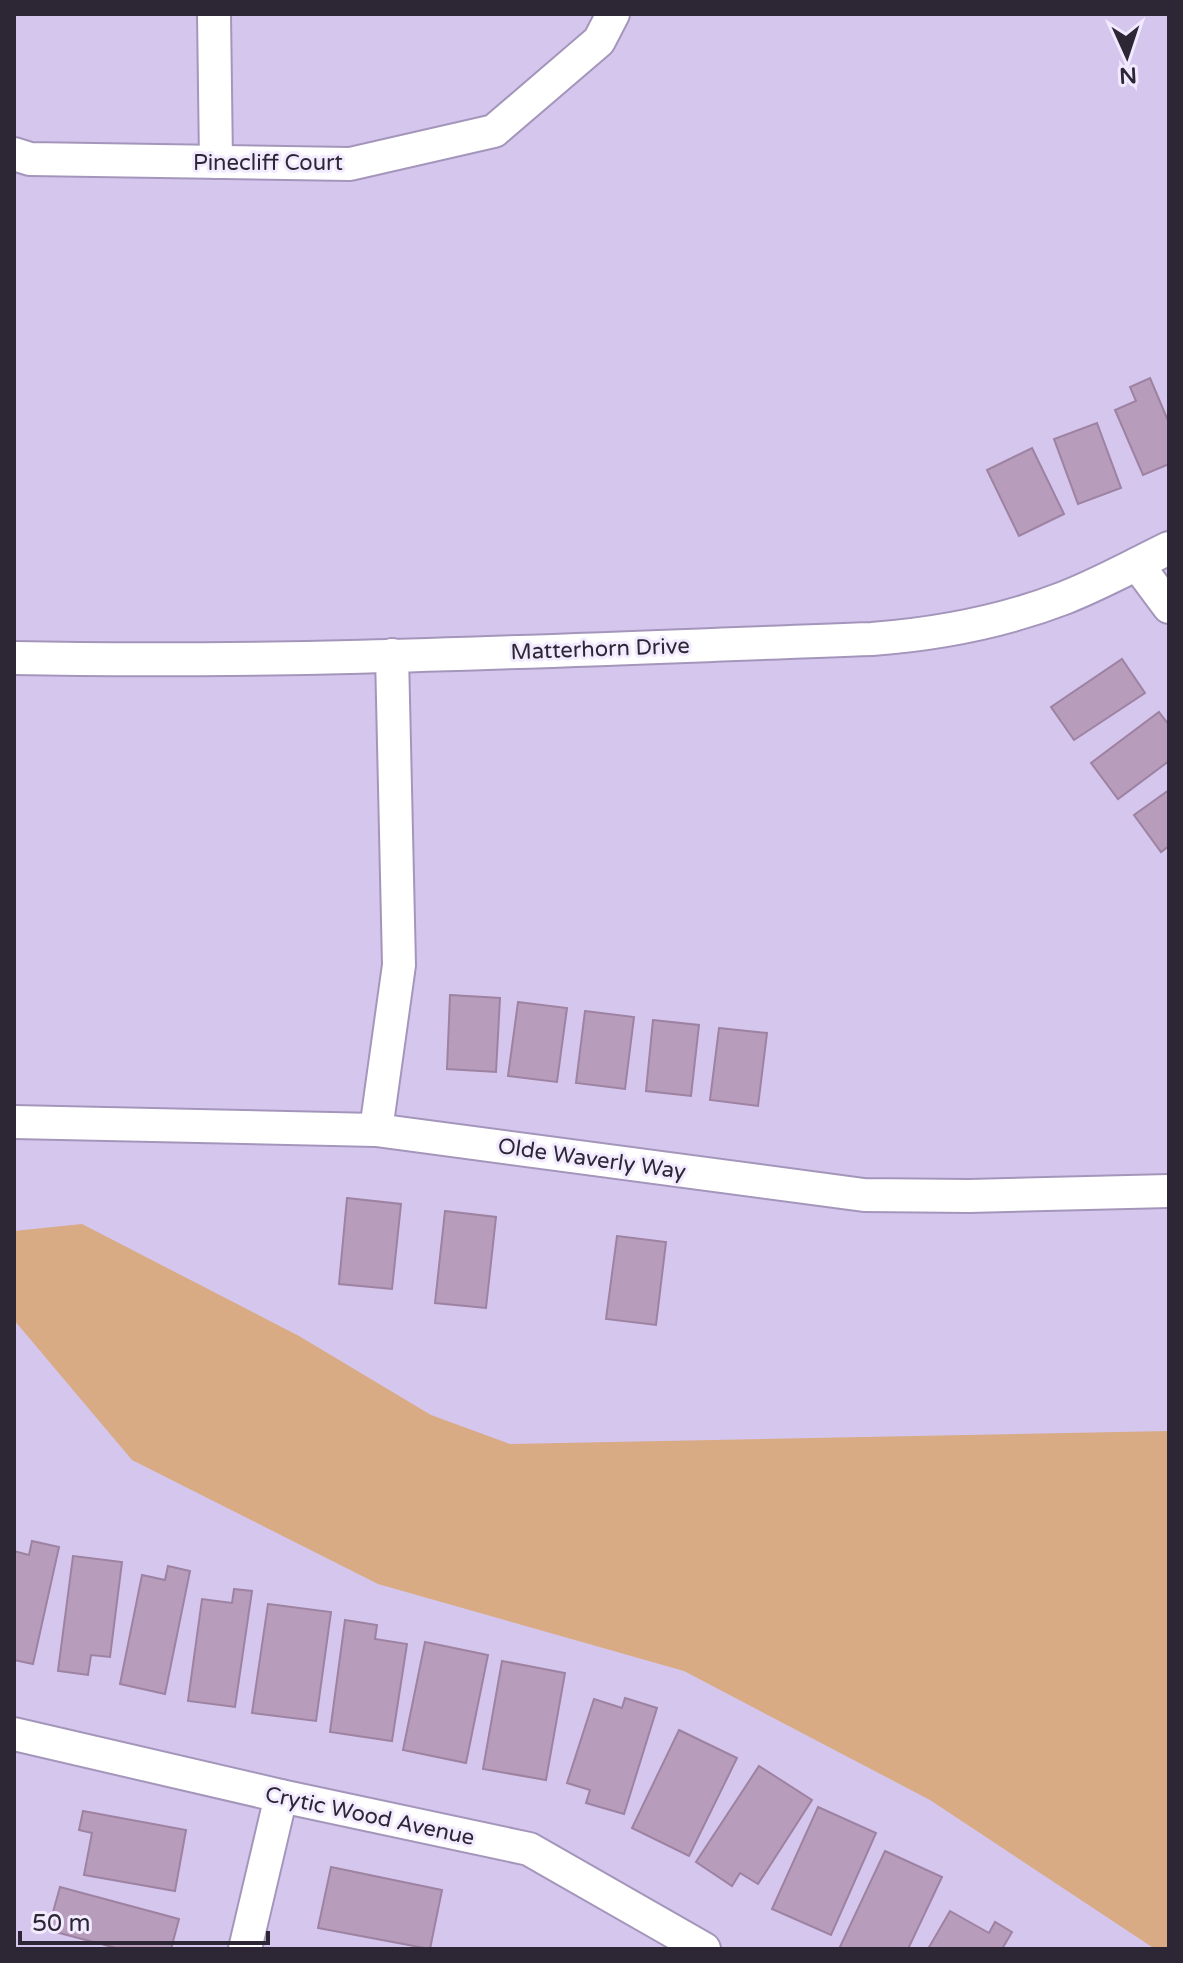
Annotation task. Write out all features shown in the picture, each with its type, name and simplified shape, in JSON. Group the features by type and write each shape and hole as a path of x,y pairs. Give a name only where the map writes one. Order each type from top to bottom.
{"street":[{"path":"214,14 216,162"},
{"name":"Pinecliff Court","path":"14,154 30,159 350,164 494,131 599,41 613,14"},
{"name":"Matterhorn Drive","path":"14,658 134,660 392,655 909,636 988,622 1026,611 1063,598 1169,548"},
{"path":"1137,564 1169,607"},
{"path":"376,1130 399,965 392,655"},
{"name":"Olde Waverly Way","path":"14,1122 376,1130 864,1195 1169,1191"},
{"name":"Crytic Wood Avenue","path":"14,1734 529,1849 704,1949"},
{"path":"245,1949 281,1796"}],"shaded area":[{"path":"82,1224 299,1336 431,1415 510,1444 1169,1431 1169,1949 1155,1949 930,1800 684,1671 378,1584 132,1460 14,1320 14,1231"}],"building":[{"path":"1150,378 1169,423 1169,464 1143,475 1115,410 1136,401 1130,387"},
{"path":"1097,423 1121,488 1078,504 1054,439"},
{"path":"1032,448 1064,514 1019,536 987,470"},
{"path":"1122,659 1145,693 1074,740 1051,707"},
{"path":"1159,712 1169,725 1169,761 1118,799 1091,763"},
{"path":"1169,790 1169,846 1161,852 1134,815"},
{"path":"450,995 500,998 496,1072 447,1069"},
{"path":"518,1002 567,1008 557,1082 508,1076"},
{"path":"585,1011 634,1017 625,1089 576,1083"},
{"path":"653,1020 699,1025 691,1096 646,1091"},
{"path":"719,1028 767,1033 758,1106 710,1100"},
{"path":"347,1198 401,1204 392,1289 339,1284"},
{"path":"445,1211 496,1217 486,1308 435,1303"},
{"path":"617,1236 666,1242 656,1325 606,1319"},
{"path":"32,1541 59,1547 33,1664 14,1660 14,1551 29,1555"},
{"path":"73,1556 122,1562 110,1657 91,1655 88,1675 58,1671"},
{"path":"168,1566 190,1571 165,1694 120,1684 142,1575 165,1580"},
{"path":"234,1589 252,1591 235,1707 188,1701 202,1599 232,1603"},
{"path":"268,1604 331,1612 316,1721 252,1713"},
{"path":"345,1620 377,1625 375,1639 407,1644 392,1741 330,1732"},
{"path":"425,1642 488,1655 466,1763 403,1750"},
{"path":"502,1661 565,1673 546,1780 483,1769"},
{"path":"625,1698 657,1708 624,1814 586,1803 590,1790 567,1783 594,1699 622,1708"},
{"path":"679,1730 737,1758 689,1856 632,1828"},
{"path":"759,1766 812,1800 758,1884 740,1873 732,1886 696,1862"},
{"path":"818,1807 876,1833 831,1935 772,1909"},
{"path":"83,1811 186,1830 175,1891 84,1875 92,1833 79,1830"},
{"path":"885,1851 942,1877 908,1949 839,1949"},
{"path":"331,1867 442,1890 430,1949 318,1928"},
{"path":"60,1887 179,1919 171,1949 120,1949 48,1930"},
{"path":"950,1911 989,1933 995,1922 1012,1932 1002,1949 928,1949"}]}
